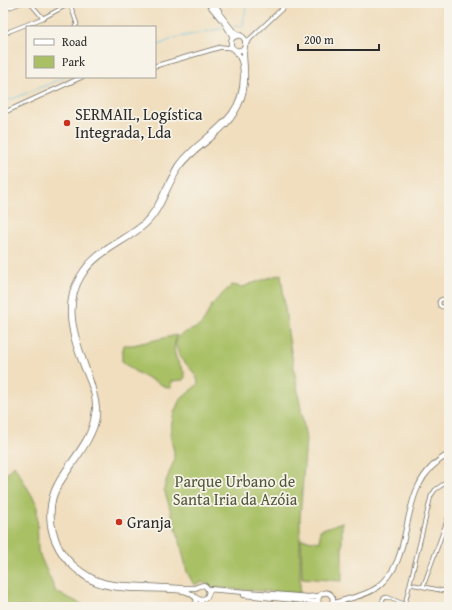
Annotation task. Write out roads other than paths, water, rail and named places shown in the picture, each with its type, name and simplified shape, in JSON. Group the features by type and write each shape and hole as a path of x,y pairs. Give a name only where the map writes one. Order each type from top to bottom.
{"main road":[{"path":"212,3 233,31 242,36 245,40 242,96 231,118 219,131 184,162 175,174 160,206 150,220 143,227 94,260 82,276 74,292 72,321 96,399 97,415 90,437 56,490 51,506 52,528 59,549 68,560 92,579 108,584 195,588 200,585 206,586 208,589 293,596 319,596 326,592 333,598 348,600"},
{"path":"225,21 234,49 241,58 244,71 240,96 229,117 218,130 182,160 173,173 158,205 149,218 142,225 100,252 88,264 78,278 69,310 70,325 78,354 90,382 95,402 93,422 87,437 56,485 49,509 50,530 59,552 68,563 91,581 115,587 184,590 202,600 209,595 217,593 320,605 319,596"},
{"path":"232,39 242,36"},
{"path":"234,49 240,50 245,46"},
{"path":"331,606 363,595 385,581 390,574 400,552 412,503 419,483 433,465 449,454"},
{"path":"195,588 193,593 195,597"},
{"path":"208,589 209,595"},
{"path":"331,606 333,598"}],"street":[{"path":"3,10 21,3"},
{"path":"30,3 43,18"},
{"path":"3,35 43,18 70,3 77,20 78,24 76,26"},
{"path":"207,3 225,21"},
{"path":"215,3 225,21"},
{"path":"245,46 254,35 288,3"},
{"path":"242,36 254,35"},
{"path":"156,66 221,47 232,39"},
{"path":"221,47 234,49"},
{"path":"3,113 80,78"},
{"path":"404,604 431,496 435,490 449,480"},
{"path":"423,587 449,517"},
{"path":"410,584 444,590 449,586"},
{"path":"195,597 197,607"},
{"path":"380,607 384,598 387,597 411,607"},
{"path":"197,607 202,600"}],"waterway":[{"path":"234,26 242,27 248,3"},
{"path":"156,45 174,38 224,28"},
{"path":"3,101 12,99 64,78"}],"place":[{"name":"SERMAIL, Logística Integrada, Lda","path":"67,123"},
{"name":"Granja","path":"119,522"}],"park label":[{"name":"Parque Urbano de Santa Iria da Azóia","path":"235,490"}]}
